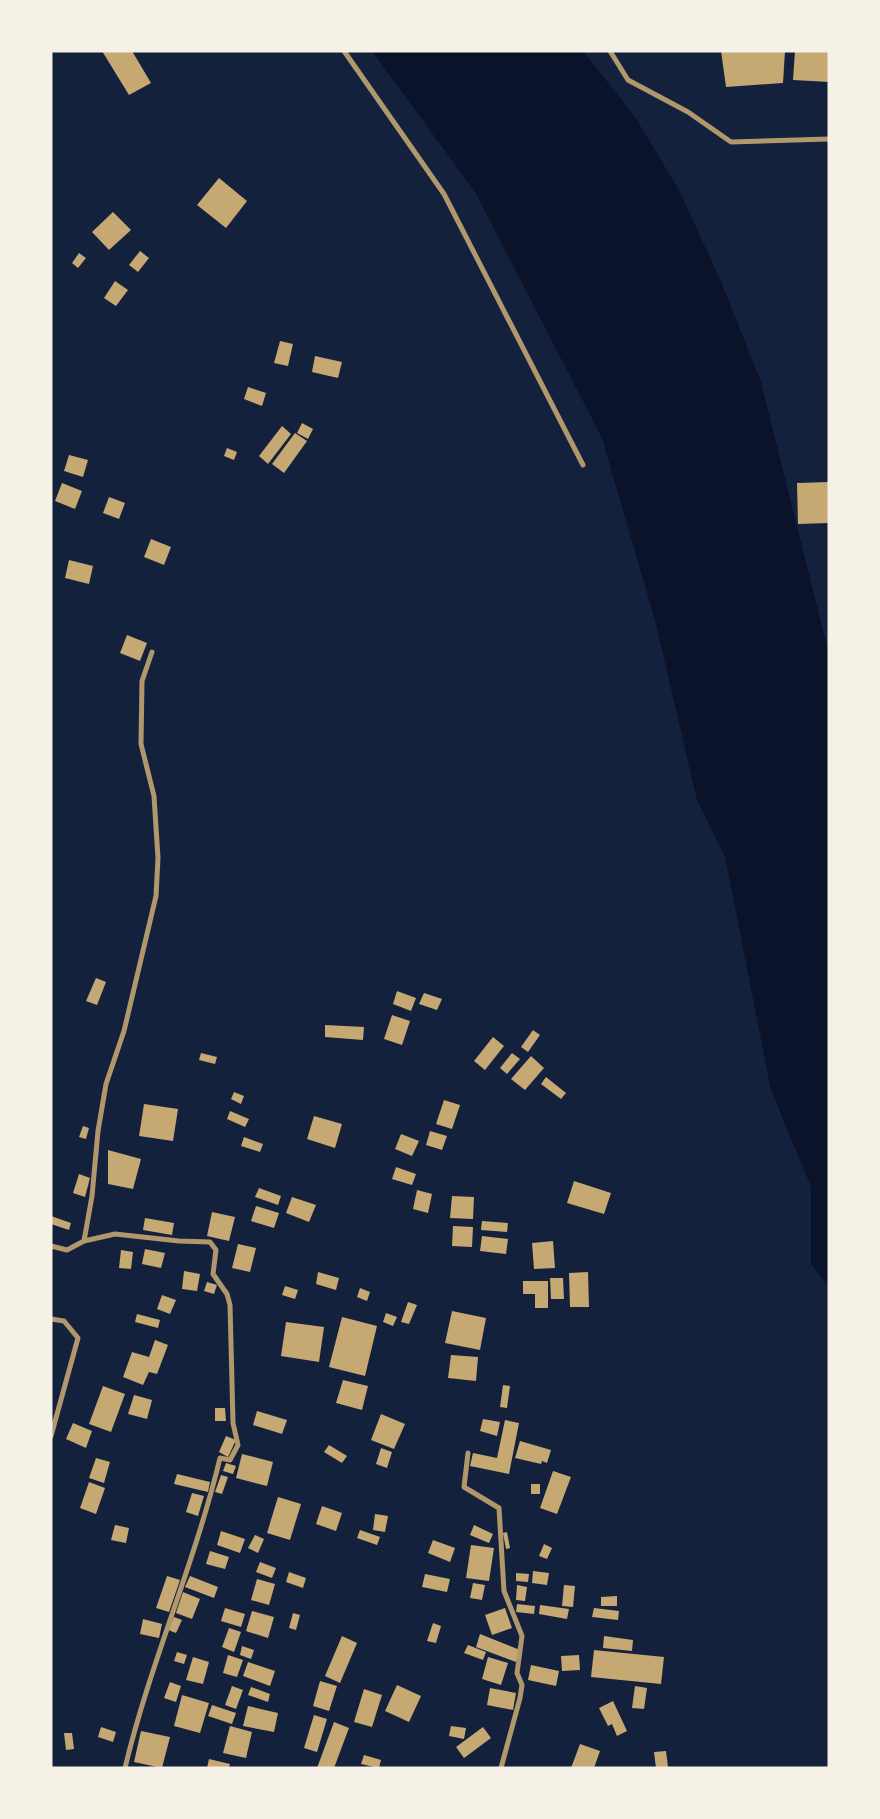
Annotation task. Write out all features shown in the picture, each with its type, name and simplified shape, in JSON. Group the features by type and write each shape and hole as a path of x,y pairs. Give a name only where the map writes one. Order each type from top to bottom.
{"street":[{"path":"344,51 444,194 583,465"},
{"path":"610,51 628,80 688,112 731,142 829,140"},
{"path":"84,1241 92,1196 98,1131 106,1084 124,1031 156,896 158,858 154,796 141,744 142,681 152,652"},
{"path":"51,1246 67,1250 84,1241 115,1234 179,1242 210,1242 216,1250 213,1274 227,1294 232,1315 233,1423 238,1445 230,1460 220,1458 211,1494 156,1660 125,1768"},
{"path":"51,1319 64,1321 78,1338 51,1436"},
{"path":"468,1452 464,1487 500,1508 504,1591 522,1636 517,1673 522,1685 520,1698 501,1768"}],"water":[{"path":"372,51 583,51 635,117 679,190 720,279 761,382 829,654 829,1287 811,1264 811,1187 771,1090 725,857 697,800 656,624 602,438 475,192"}],"building":[{"path":"102,51 132,51 151,83 129,95"},
{"path":"721,51 785,51 783,83 726,87"},
{"path":"795,51 829,51 829,82 793,80"},
{"path":"219,178 247,201 226,228 197,205"},
{"path":"113,212 131,230 109,250 92,232"},
{"path":"140,251 149,258 138,272 129,265"},
{"path":"79,253 86,258 78,268 72,263"},
{"path":"115,281 128,290 116,306 104,298"},
{"path":"280,341 293,344 288,366 274,363"},
{"path":"315,356 342,362 338,378 312,372"},
{"path":"248,387 266,393 262,406 244,399"},
{"path":"302,423 313,429 308,439 297,433"},
{"path":"282,426 291,434 268,464 259,456"},
{"path":"295,433 307,441 284,473 272,464"},
{"path":"227,448 237,452 234,460 224,456"},
{"path":"69,455 88,460 83,477 64,471"},
{"path":"829,482 829,523 798,524 797,483"},
{"path":"62,483 82,491 75,509 55,501"},
{"path":"109,497 125,503 119,519 103,513"},
{"path":"151,539 171,547 164,565 144,557"},
{"path":"69,560 93,566 89,584 65,578"},
{"path":"127,635 147,643 140,661 120,653"},
{"path":"96,978 106,982 97,1005 86,1001"},
{"path":"397,991 416,998 411,1011 393,1004"},
{"path":"424,993 442,999 437,1010 419,1004"},
{"path":"392,1015 410,1021 402,1045 384,1039"},
{"path":"325,1025 364,1027 363,1040 325,1037"},
{"path":"533,1030 540,1035 528,1052 521,1047"},
{"path":"493,1037 504,1046 485,1070 474,1061"},
{"path":"201,1053 217,1057 215,1064 199,1060"},
{"path":"512,1053 520,1059 507,1074 500,1068"},
{"path":"531,1056 544,1068 525,1090 511,1079"},
{"path":"546,1077 566,1093 561,1099 541,1084"},
{"path":"234,1092 244,1096 241,1104 231,1099"},
{"path":"444,1100 460,1105 452,1129 436,1124"},
{"path":"144,1104 178,1109 173,1141 139,1136"},
{"path":"230,1111 249,1119 245,1127 227,1119"},
{"path":"314,1116 342,1124 335,1148 307,1139"},
{"path":"83,1126 89,1128 86,1139 79,1137"},
{"path":"430,1131 447,1136 442,1150 426,1145"},
{"path":"401,1134 419,1141 412,1156 395,1149"},
{"path":"244,1137 263,1144 260,1152 241,1146"},
{"path":"108,1150 141,1159 133,1189 108,1184"},
{"path":"396,1167 416,1174 412,1185 392,1179"},
{"path":"79,1174 90,1178 85,1197 73,1193"},
{"path":"574,1181 611,1193 604,1214 567,1203"},
{"path":"259,1188 281,1196 278,1205 255,1197"},
{"path":"417,1190 432,1194 428,1213 413,1209"},
{"path":"452,1196 474,1197 473,1219 450,1218"},
{"path":"292,1197 316,1205 309,1222 286,1213"},
{"path":"256,1206 279,1213 274,1228 251,1221"},
{"path":"212,1212 235,1217 229,1241 207,1236"},
{"path":"51,1216 71,1223 69,1230 51,1224"},
{"path":"145,1218 174,1223 172,1235 143,1230"},
{"path":"482,1221 508,1223 507,1232 481,1230"},
{"path":"453,1226 473,1227 472,1247 452,1246"},
{"path":"482,1236 508,1239 506,1254 480,1251"},
{"path":"553,1241 555,1268 534,1269 532,1243"},
{"path":"238,1244 256,1248 250,1272 232,1268"},
{"path":"145,1249 165,1253 161,1268 142,1264"},
{"path":"121,1250 133,1252 131,1269 119,1268"},
{"path":"184,1271 200,1274 197,1291 182,1289"},
{"path":"318,1272 339,1278 336,1290 316,1284"},
{"path":"588,1272 589,1307 570,1307 569,1273"},
{"path":"550,1278 563,1278 564,1299 551,1299"},
{"path":"523,1281 548,1281 548,1308 535,1308 535,1294 523,1294"},
{"path":"207,1282 217,1285 214,1294 204,1291"},
{"path":"285,1286 298,1290 295,1299 282,1295"},
{"path":"360,1288 370,1292 367,1301 357,1297"},
{"path":"162,1295 176,1300 170,1314 157,1309"},
{"path":"408,1302 417,1305 409,1324 401,1322"},
{"path":"452,1311 486,1318 480,1350 445,1343"},
{"path":"386,1313 397,1317 393,1326 383,1322"},
{"path":"137,1314 160,1320 158,1328 135,1322"},
{"path":"342,1317 377,1326 365,1376 329,1367"},
{"path":"286,1322 324,1327 319,1362 281,1356"},
{"path":"155,1340 168,1345 157,1374 149,1372 143,1385 123,1377 132,1352 149,1357"},
{"path":"451,1355 478,1357 476,1381 448,1378"},
{"path":"343,1380 368,1386 362,1410 336,1403"},
{"path":"503,1385 510,1386 507,1408 500,1407"},
{"path":"103,1386 125,1394 111,1432 89,1424"},
{"path":"134,1395 152,1400 147,1419 128,1414"},
{"path":"215,1408 225,1408 226,1421 215,1421"},
{"path":"257,1411 287,1420 282,1434 253,1425"},
{"path":"381,1414 405,1424 394,1449 371,1440"},
{"path":"483,1419 500,1422 497,1436 480,1431"},
{"path":"505,1420 519,1423 509,1474 470,1466 473,1453 497,1458"},
{"path":"73,1423 92,1431 86,1448 66,1439"},
{"path":"226,1436 236,1440 228,1457 219,1452"},
{"path":"520,1441 551,1450 547,1463 542,1461 541,1464 515,1458"},
{"path":"329,1445 347,1456 342,1463 324,1452"},
{"path":"381,1448 392,1452 387,1468 376,1464"},
{"path":"242,1454 273,1462 267,1486 236,1478"},
{"path":"96,1458 110,1462 104,1483 89,1478"},
{"path":"226,1463 236,1466 233,1474 223,1471"},
{"path":"553,1471 571,1477 557,1514 540,1508"},
{"path":"177,1474 210,1482 208,1492 174,1484"},
{"path":"221,1475 228,1477 222,1494 215,1492"},
{"path":"89,1482 105,1488 96,1514 80,1508"},
{"path":"531,1484 540,1484 540,1494 531,1494"},
{"path":"192,1493 204,1496 198,1516 186,1512"},
{"path":"278,1497 301,1504 290,1540 267,1533"},
{"path":"322,1506 342,1513 336,1531 316,1524"},
{"path":"375,1514 388,1516 385,1532 373,1530"},
{"path":"115,1525 129,1528 126,1543 111,1540"},
{"path":"474,1525 493,1534 489,1543 470,1535"},
{"path":"360,1530 380,1537 377,1545 357,1538"},
{"path":"221,1531 245,1539 240,1553 217,1545"},
{"path":"507,1532 510,1548 506,1549 503,1533"},
{"path":"255,1535 264,1539 258,1553 248,1548"},
{"path":"433,1540 455,1548 450,1562 428,1553"},
{"path":"544,1544 552,1548 547,1559 539,1556"},
{"path":"471,1545 494,1548 489,1581 466,1578"},
{"path":"210,1551 229,1557 225,1569 206,1564"},
{"path":"260,1562 276,1568 272,1578 256,1572"},
{"path":"533,1571 549,1573 547,1585 532,1583"},
{"path":"289,1572 306,1578 303,1588 286,1582"},
{"path":"516,1573 529,1574 528,1582 516,1581"},
{"path":"425,1574 450,1579 447,1592 422,1587"},
{"path":"167,1576 180,1580 169,1612 156,1608"},
{"path":"190,1576 218,1587 214,1598 185,1587"},
{"path":"257,1579 275,1584 269,1605 251,1600"},
{"path":"473,1583 485,1585 482,1600 470,1598"},
{"path":"517,1585 527,1587 525,1601 516,1600"},
{"path":"564,1585 575,1586 573,1607 562,1606"},
{"path":"183,1592 200,1599 192,1619 176,1613"},
{"path":"617,1596 617,1606 601,1606 601,1597"},
{"path":"517,1604 535,1606 534,1614 516,1612"},
{"path":"540,1605 569,1609 567,1619 539,1614"},
{"path":"225,1608 245,1614 241,1627 221,1621"},
{"path":"505,1608 512,1628 492,1635 485,1615"},
{"path":"594,1608 619,1611 618,1620 592,1617"},
{"path":"252,1611 274,1617 268,1638 246,1631"},
{"path":"293,1613 300,1615 296,1630 289,1628"},
{"path":"174,1617 182,1620 176,1633 168,1630"},
{"path":"143,1619 162,1624 159,1638 140,1634"},
{"path":"433,1623 441,1626 436,1643 427,1641"},
{"path":"229,1628 241,1632 234,1652 222,1647"},
{"path":"480,1634 520,1650 516,1662 476,1647"},
{"path":"342,1636 357,1643 340,1683 325,1676"},
{"path":"604,1636 633,1640 632,1651 603,1648"},
{"path":"468,1645 486,1652 483,1660 464,1653"},
{"path":"242,1646 254,1650 251,1659 240,1655"},
{"path":"594,1650 664,1657 661,1684 591,1677"},
{"path":"177,1652 187,1655 184,1664 174,1661"},
{"path":"228,1655 243,1660 237,1677 223,1673"},
{"path":"579,1655 580,1670 562,1671 561,1656"},
{"path":"193,1657 209,1662 203,1684 186,1680"},
{"path":"488,1657 508,1663 501,1685 482,1679"},
{"path":"248,1662 275,1671 270,1686 243,1676"},
{"path":"531,1665 559,1671 556,1686 528,1680"},
{"path":"320,1681 337,1686 329,1711 313,1706"},
{"path":"170,1682 181,1686 176,1702 164,1698"},
{"path":"397,1685 421,1696 409,1722 385,1711"},
{"path":"232,1686 243,1690 236,1709 225,1705"},
{"path":"635,1686 647,1688 644,1709 632,1708"},
{"path":"251,1687 270,1694 268,1702 248,1695"},
{"path":"490,1688 516,1693 513,1710 487,1705"},
{"path":"364,1689 382,1695 372,1727 354,1722"},
{"path":"182,1695 209,1703 200,1733 174,1726"},
{"path":"613,1701 627,1731 617,1736 612,1724 608,1726 599,1708"},
{"path":"212,1705 236,1713 232,1724 208,1716"},
{"path":"248,1706 278,1713 274,1732 243,1726"},
{"path":"314,1715 327,1719 317,1752 304,1748"},
{"path":"334,1722 349,1728 334,1768 317,1768"},
{"path":"230,1726 252,1732 246,1758 223,1753"},
{"path":"451,1726 466,1728 464,1739 449,1736"},
{"path":"101,1727 116,1732 113,1742 98,1737"},
{"path":"483,1727 491,1738 464,1758 456,1747"},
{"path":"141,1731 170,1737 162,1768 134,1762"},
{"path":"64,1733 72,1733 74,1749 66,1750"},
{"path":"580,1744 600,1751 594,1768 571,1768"},
{"path":"666,1751 668,1767 656,1768 654,1752"},
{"path":"364,1755 381,1760 379,1768 361,1764"},
{"path":"209,1759 230,1764 229,1768 207,1768"}]}
